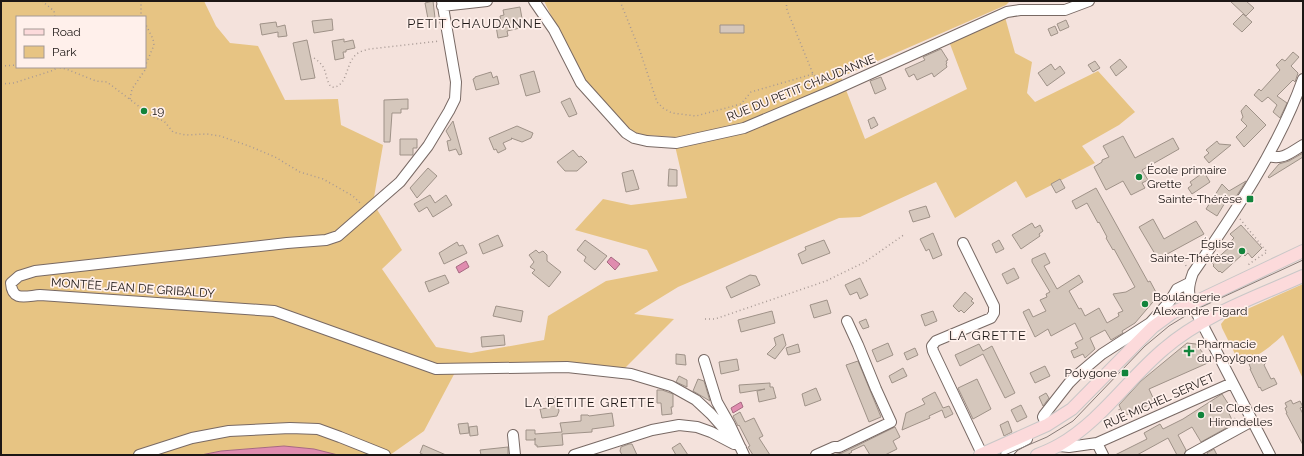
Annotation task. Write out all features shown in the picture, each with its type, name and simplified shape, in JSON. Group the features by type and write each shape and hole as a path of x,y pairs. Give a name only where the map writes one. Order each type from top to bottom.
{"main road":[{"path":"981,455 1045,422 1059,418 1072,409 1136,344 1151,325 1192,303 1303,251"},
{"path":"1037,455 1059,446 1098,416 1164,348 1185,333 1221,313 1303,276"}],"street":[{"path":"448,40 442,4 487,1"},
{"name":"RUE DU PETIT CHAUDANNE","path":"534,1 554,30 581,83 626,133 634,138 647,141 676,143 705,138 744,128 834,90 1007,12 1020,10 1065,10 1089,1"},
{"name":"MONTÉE JEAN DE GRIBALDY","path":"448,40 456,82 455,99 449,111 428,146 400,182 338,236 326,240 35,271 19,276 11,283 11,290 14,295 20,297 40,295 274,311 436,369 567,367 631,374 671,386 696,400 711,414 743,452"},
{"path":"1270,455 1192,303 1189,293 1189,283 1193,273 1247,191 1268,156 1293,107 1303,79"},
{"path":"1268,156 1275,158 1283,157 1303,145"},
{"path":"963,243 994,306 994,313 991,318 936,341 932,346 981,455"},
{"path":"1045,422 1044,415 1046,410 1072,379 1102,354 1151,325 1177,290 1189,283"},
{"path":"816,455 839,447 891,422 847,322"},
{"path":"704,360 717,402 743,452"},
{"name":"RUE MICHEL SERVET","path":"1059,446 1069,447 1097,443 1232,383"},
{"path":"1006,455 1014,446 1050,426 1059,418"},
{"path":"1190,455 1252,421"},
{"path":"574,455 652,430 679,425 697,427 711,432 743,452"},
{"path":"139,455 192,438 229,431 290,428 318,429 385,455"},
{"path":"513,435 515,455"},
{"path":"1097,443 1103,455"}],"path":[{"path":"42,1 54,11 55,16"},
{"path":"142,1 142,16"},
{"path":"620,1 640,51 657,102 663,108 672,113 696,116 741,104 751,92 813,74"},
{"path":"786,1 787,10 813,74 834,90"},
{"path":"146,25 153,38 154,45 146,64"},
{"path":"314,58 320,62 325,69 328,83 331,87 335,88 342,84 352,58 362,51 448,40"},
{"path":"1,66 16,65"},
{"path":"1,84 14,82 54,70 55,68"},
{"path":"61,68 96,81 107,82 142,109 154,117 164,121 173,132 185,135 207,134 220,136 249,146 274,157 300,172 323,179 353,196 368,210"},
{"path":"130,99 132,89 145,68"},
{"path":"1238,216 1268,252 1249,264 1251,269"},
{"path":"705,319 715,318 826,281 865,262 905,234"},
{"path":"1182,258 1186,266"}],"green space":[{"path":"1,1 204,1 216,26 230,43 258,46 285,100 338,99 341,125 383,145 373,203 402,250 382,269 436,347 471,353 544,340 548,316 606,281 658,271 647,250 575,230 603,199 631,205 687,198 673,137 631,134 581,77 544,1 1010,1 1006,5 841,77 865,139 967,89 950,44 1005,17 1015,53 1032,62 1027,93 1035,102 1098,71 1135,112 1119,125 1082,146 1095,163 1026,198 1016,181 955,218 936,182 860,217 839,218 678,287 634,314 674,319 625,368 550,362 460,363 424,431 390,455 338,455 314,449 284,446 221,451 201,455 1,455"},
{"path":"1303,284 1303,379 1283,335 1257,355 1239,362 1222,328 1221,324 1225,319"}],"shaded area":[{"path":"611,257 620,264 615,270 607,262"},
{"path":"466,261 469,267 459,273 456,267"},
{"path":"741,402 743,407 733,413 731,408"},
{"path":"284,446 314,449 338,455 201,455 221,451"}],"building":[{"path":"433,1 435,18 428,19 425,3"},
{"path":"1230,1 1246,1 1254,8 1246,16"},
{"path":"520,7 523,24 520,24 520,28 507,31 508,36 498,38 496,26 502,25 500,16 504,15 503,10"},
{"path":"1243,14 1252,22 1242,32 1233,24"},
{"path":"332,19 333,30 314,33 312,21"},
{"path":"1066,20 1069,27 1060,31 1057,24"},
{"path":"276,22 277,27 285,25 287,36 278,37 278,32 262,35 260,24"},
{"path":"720,25 744,25 744,33 720,33"},
{"path":"1055,26 1058,33 1051,36 1048,29"},
{"path":"344,39 344,42 353,40 355,48 343,52 344,58 335,60 332,41"},
{"path":"307,40 315,78 301,80 293,43"},
{"path":"941,49 948,60 946,61 947,67 934,77 932,73 917,80 914,74 909,77 905,69 925,60 923,57"},
{"path":"1293,52 1299,57 1291,66 1298,73 1295,82 1293,80 1277,96 1287,103 1280,118 1273,112 1277,105 1268,97 1262,102 1254,95 1259,89 1261,91 1280,70 1276,65 1282,59 1285,61"},
{"path":"1120,59 1127,67 1116,76 1110,67"},
{"path":"1095,61 1100,68 1093,72 1088,65"},
{"path":"1051,64 1055,70 1060,66 1065,73 1047,86 1038,73"},
{"path":"534,71 540,92 526,96 520,75"},
{"path":"491,72 493,78 497,76 499,84 476,90 473,79"},
{"path":"881,77 886,89 875,94 870,81"},
{"path":"570,98 577,114 569,117 561,102"},
{"path":"408,99 408,109 401,109 401,113 392,113 390,142 384,142 384,100"},
{"path":"1246,105 1266,125 1244,147 1236,137 1247,126 1241,120 1243,117 1241,111"},
{"path":"874,117 878,125 871,129 868,120"},
{"path":"453,121 462,154 459,155 456,149 449,151 447,141 451,140 446,131"},
{"path":"517,126 533,133 531,138 522,142 511,138 512,139 503,143 506,149 498,153 496,149 494,150 489,138"},
{"path":"1123,136 1135,158 1173,138 1179,149 1142,170 1148,180 1142,183 1145,188 1131,195 1123,181 1106,190 1094,167 1102,162 1102,160 1109,157 1103,146"},
{"path":"400,139 417,139 417,148 413,148 413,155 400,155"},
{"path":"1217,141 1219,144 1231,145 1209,163 1204,157 1209,153 1206,150"},
{"path":"573,150 579,157 581,156 587,162 577,171 565,171 557,162"},
{"path":"1303,153 1303,157 1269,178 1268,177 1279,164 1289,161"},
{"path":"428,168 437,176 417,198 410,188"},
{"path":"669,169 677,170 677,186 668,186"},
{"path":"633,170 639,189 626,192 622,173"},
{"path":"1204,172 1210,182 1192,194 1188,188 1192,185 1190,182"},
{"path":"1060,179 1065,188 1056,193 1051,184"},
{"path":"1246,181 1234,200 1229,196 1217,216 1206,209 1222,184 1229,191"},
{"path":"1096,188 1148,282 1150,281 1158,296 1135,323 1122,331 1123,333 1111,340 1105,330 1090,338 1095,349 1085,358 1083,354 1074,358 1071,351 1078,348 1075,343 1083,339 1075,323 1051,336 1048,329 1035,337 1023,312 1029,309 1033,317 1046,311 1040,300 1047,297 1046,294 1050,292 1032,262 1032,259 1045,253 1050,263 1044,266 1057,289 1079,275 1083,282 1069,291 1079,309 1081,308 1085,316 1099,308 1107,323 1119,316 1118,313 1123,311 1113,294 1126,292 1135,287 1087,203 1076,209 1072,201"},
{"path":"430,195 435,203 446,195 452,205 433,217 427,207 419,212 414,204"},
{"path":"926,206 930,217 913,222 909,211"},
{"path":"1153,219 1164,239 1196,221 1204,234 1158,259 1139,227"},
{"path":"1032,223 1035,228 1040,225 1043,231 1039,234 1040,236 1021,249 1012,235"},
{"name":"Église Sainte-Thérèse","path":"1241,225 1262,248 1252,258 1248,253 1245,256 1243,254 1222,273 1220,271 1219,272 1212,263 1232,245 1230,242 1234,238 1230,234"},
{"path":"933,233 942,255 933,259 929,249 926,251 920,239"},
{"path":"498,235 503,246 483,254 479,244"},
{"path":"585,240 607,256 595,270 584,261 586,257 577,250"},
{"path":"824,240 830,253 802,264 798,254 806,250 805,247"},
{"path":"999,240 1004,249 996,253 992,244"},
{"path":"457,242 459,246 463,245 467,253 444,264 439,253"},
{"path":"536,250 539,253 543,251 547,255 547,261 561,272 549,287 532,273 535,270 530,267 534,262 529,255"},
{"path":"1014,268 1019,278 1007,284 1002,274"},
{"path":"445,275 449,283 429,292 425,282"},
{"path":"750,275 756,276 760,285 731,298 726,287"},
{"path":"860,278 868,295 860,299 857,292 850,295 845,285"},
{"path":"965,292 973,299 971,301 974,303 964,313 961,310 959,312 953,306"},
{"path":"827,300 831,313 814,318 810,305"},
{"path":"496,306 523,311 521,322 493,316"},
{"path":"772,311 775,323 741,332 738,320"},
{"path":"933,311 937,321 925,326 921,315"},
{"path":"866,319 869,327 863,329 859,322"},
{"path":"783,334 786,345 775,359 767,354 776,345 774,338"},
{"path":"504,335 505,345 482,347 481,337"},
{"path":"888,343 893,355 877,362 872,350"},
{"path":"1187,343 1196,344 1210,362 1149,389 1155,402 1124,416 1119,405 1141,381"},
{"path":"798,344 800,352 788,355 786,348"},
{"path":"979,344 983,351 992,346 1015,393 1005,398 983,354 960,366 955,355"},
{"path":"915,348 918,355 907,360 904,353"},
{"path":"676,354 685,355 686,365 676,364"},
{"path":"1263,357 1266,363 1264,365 1271,379 1274,378 1277,384 1262,391 1260,387 1259,388 1249,364"},
{"path":"737,359 739,370 721,374 719,362"},
{"path":"858,361 881,417 869,422 846,365"},
{"path":"1045,366 1050,376 1035,383 1030,373"},
{"path":"903,368 907,376 892,383 889,376"},
{"path":"679,376 687,380 687,387 676,382"},
{"path":"698,379 704,381 710,401 693,391"},
{"path":"977,379 991,409 973,419 958,388"},
{"path":"770,383 770,387 773,387 776,398 759,402 757,391 765,389 740,393 739,385"},
{"path":"816,388 821,400 805,406 802,394"},
{"path":"657,390 662,390 673,394 673,407 671,407 672,414 662,415 661,403 657,403"},
{"path":"935,392 943,408 949,406 953,414 945,418 942,410 929,416 930,418 902,430 906,413 925,404 922,399"},
{"path":"1046,393 1049,398 1043,406 1039,397"},
{"path":"1222,394 1229,405 1226,407 1232,420 1235,418 1237,422 1201,442 1192,427 1178,435 1186,450 1184,455 1177,455 1168,438 1137,455 1115,455 1147,439 1144,433 1160,424 1163,429 1183,419"},
{"path":"556,397 559,411 557,416 542,418 540,409 548,408 546,401"},
{"path":"1291,400 1293,404 1300,401 1303,407 1300,408 1303,414 1303,445 1286,413 1285,408 1287,407 1285,403"},
{"path":"1021,405 1027,417 1017,422 1011,410"},
{"path":"740,412 745,422 754,418 763,436 759,438 770,455 753,455 748,447 750,446 733,416"},
{"path":"612,413 614,426 592,429 592,432 562,434 563,445 537,447 537,445 535,445 535,440 526,440 526,430 535,430 535,434 562,432 560,423 581,421 581,415 589,416"},
{"path":"1008,421 1012,432 1004,436 1000,425"},
{"path":"468,423 469,433 460,434 458,424"},
{"path":"477,426 478,435 470,436 469,427"},
{"path":"895,427 900,437 893,441 897,449 885,455 870,455 864,445 851,451 852,452 847,455 832,455 842,453"},
{"path":"680,443 688,455 676,455 672,448"},
{"path":"632,444 637,455 622,455 620,451 621,447"},
{"path":"423,445 446,455 424,455 420,453"},
{"path":"508,447 508,455 481,455 480,450"},
{"path":"1214,449 1217,455 1208,455 1207,453"}],"tram line":[{"path":"1005,455 1047,437 1073,421 1145,346 1169,326 1195,310 1303,260"}],"place":[{"name":"19","path":"144,111"},
{"name":"École primaire Grette","path":"1139,177"},
{"name":"Sainte-Thérèse","path":"1250,199"},
{"name":"Église Sainte-Thérèse","path":"1242,251"},
{"name":"Boulangerie Alexandre Figard","path":"1145,304"},
{"name":"Pharmacie du Poylgone","path":"1189,351"},
{"name":"Polygone","path":"1125,373"},
{"name":"Le Clos des Hirondelles","path":"1201,415"}],"district":[{"name":"PETIT CHAUDANNE","path":"475,23"},
{"name":"LA GRETTE","path":"988,335"},
{"name":"LA PETITE GRETTE","path":"590,402"}]}
